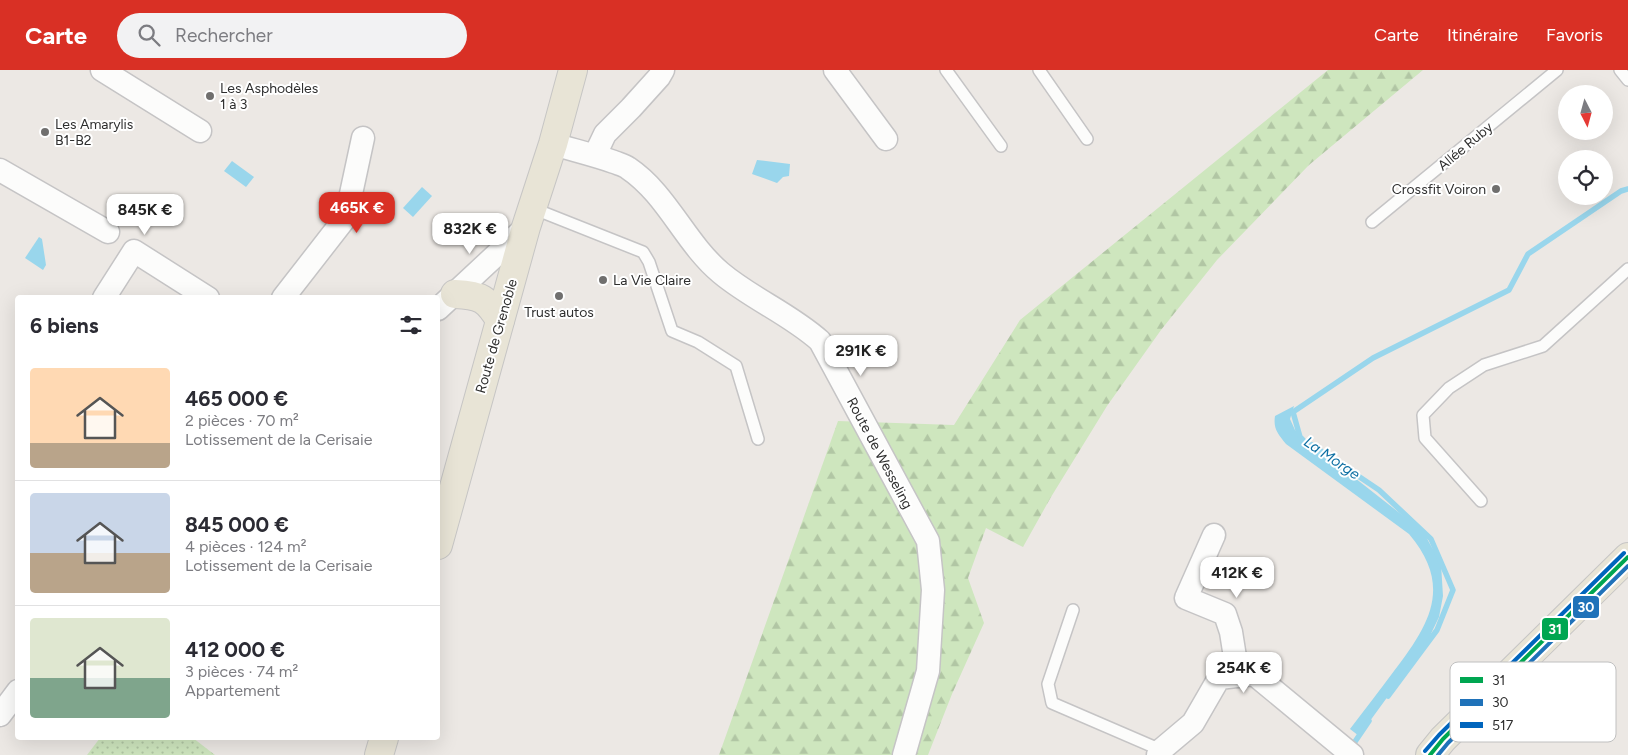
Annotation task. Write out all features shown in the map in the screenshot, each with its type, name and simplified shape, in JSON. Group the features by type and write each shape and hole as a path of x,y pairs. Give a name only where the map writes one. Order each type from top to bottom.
{"main road":[{"name":"Route de Grenoble","path":"440,538 510,283 573,70"},
{"path":"452,297 510,283"},
{"path":"452,297 470,294 481,297 490,305 500,320"},
{"path":"1521,662 1628,557"},
{"path":"1430,755 1450,731"},
{"path":"379,755 383,740"}],"street":[{"path":"102,70 200,131"},
{"path":"595,155 604,134 631,108 663,70"},
{"path":"836,70 886,139"},
{"path":"285,295 346,217 364,138"},
{"name":"Route de Wesseling","path":"552,144 595,155 628,167 659,196 695,246 720,272 751,295 805,327 820,341 928,541 933,590 928,671 904,755"},
{"path":"0,170 108,232"},
{"path":"452,297 529,217"},
{"path":"106,295 134,251 203,295"},
{"path":"1214,534 1186,598 1225,614 1231,632 1238,676"},
{"path":"1160,753 1193,723 1219,678 1254,674 1345,749"}],"lane":[{"path":"946,70 1002,146"},
{"path":"1039,70 1087,138"},
{"name":"Allée Ruby","path":"1372,222 1557,70"},
{"path":"1620,70 1628,80"},
{"path":"529,217 643,252 649,262 672,331 698,342 736,366 758,439"},
{"path":"1481,501 1425,438 1424,415 1449,388 1484,365 1543,346 1628,269"},
{"path":"1073,610 1048,684 1052,703 1160,753"}],"green space":[{"path":"1328,70 1423,70 1309,165 1217,260 1161,330 1107,406 1051,497 1023,547 986,528 968,578 984,623 952,694 928,755 719,755 838,421 954,425 1020,320"},
{"path":"98,740 196,740 215,755 87,755"}],"water":[{"path":"757,160 790,164 789,176 783,177 777,183 752,174"},
{"path":"232,161 254,177 246,187 224,171"},
{"path":"422,187 432,196 413,217 403,208"},
{"path":"39,237 42,239 46,265 43,270 25,258"},
{"path":"1294,406 1290,419 1295,430 1411,522 1425,535 1441,564 1443,596 1439,617 1426,644 1359,736 1350,729 1407,654 1426,621 1432,604 1433,588 1430,571 1422,553 1409,534 1286,444 1275,428 1275,416"}],"waterway":[{"name":"La Morge","path":"1302,439 1293,412 1373,358 1509,290 1528,254 1621,191 1628,189"},
{"name":"La Morge","path":"1312,445 1379,490 1431,539 1453,590 1437,630 1388,696"},
{"name":"La Morge","path":"1350,749 1369,721"}],"transit line":[{"name":"517","path":"1513,662 1624,553"},
{"name":"31","path":"1521,662 1628,557"},
{"name":"30","path":"1530,662 1628,566"},
{"name":"517","path":"1425,751 1450,724"},
{"name":"31","path":"1430,755 1450,732"},
{"name":"30","path":"1438,755 1450,741"}],"place":[{"name":"Les Asphodèles 1 à 3","path":"210,96"},
{"name":"Les Amarylis B1-B2","path":"45,132"},
{"name":"Crossfit Voiron","path":"1496,189"},
{"name":"La Vie Claire","path":"603,280"},
{"name":"Trust autos","path":"559,296"}]}
